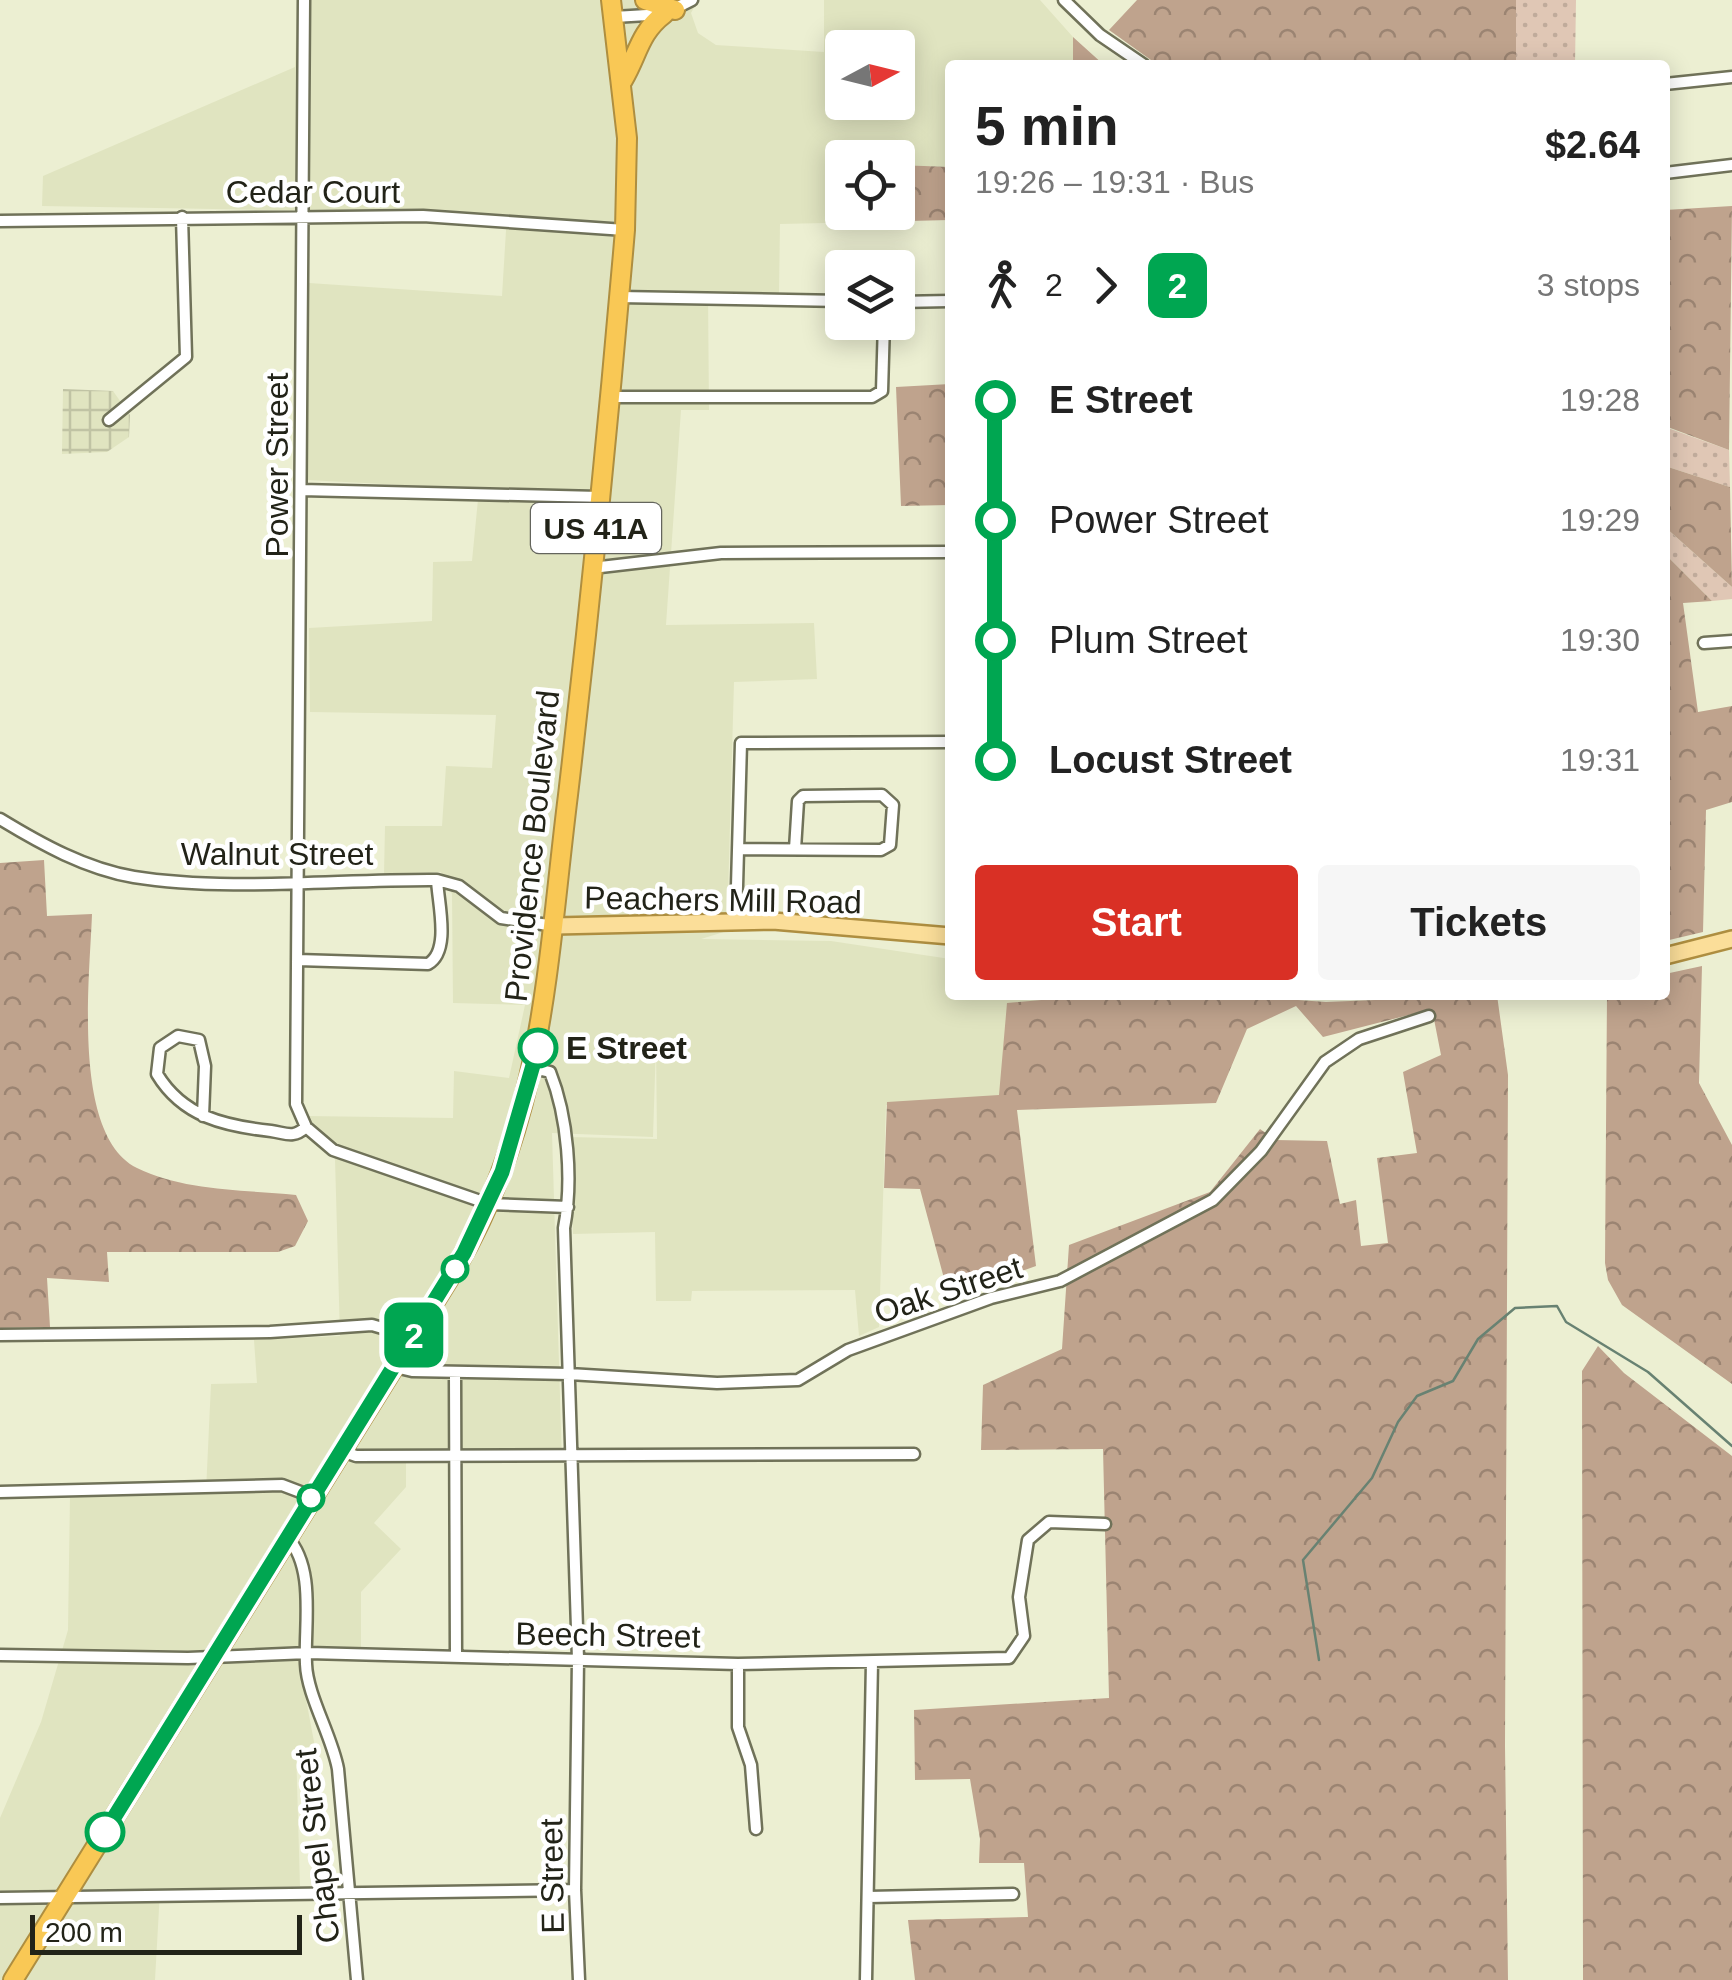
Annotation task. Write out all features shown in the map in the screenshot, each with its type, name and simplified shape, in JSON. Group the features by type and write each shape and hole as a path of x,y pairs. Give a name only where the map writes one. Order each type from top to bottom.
{"highway":[{"path":"623,80 635,60 640,36 669,12 645,0"},
{"name":"Providence Boulevard","path":"13,1980 413,1337 488,1204 518,1123 548,994 625,230 623,80 612,8"}],"main road":[{"name":"Peachers Mill Road","path":"554,926 825,924 945,936"},
{"path":"1670,955 1732,939"}],"street":[{"name":"Power Street","path":"304,0 296,1104 306,1127"},
{"path":"612,8 669,12 692,0"},
{"path":"1064,0 1100,35 1137,60"},
{"path":"1670,83 1732,77"},
{"path":"1670,172 1732,166"},
{"name":"Cedar Court","path":"0,221 423,216 625,230"},
{"path":"110,420 186,357 182,217"},
{"path":"619,297 825,301"},
{"path":"915,301 945,300"},
{"path":"609,397 872,397 882,391 884,340"},
{"path":"301,490 599,497"},
{"path":"592,568 721,554 945,552"},
{"path":"1704,643 1732,641"},
{"path":"736,922 741,743 945,742"},
{"path":"738,849 795,850 881,850 890,845 893,805 882,795 803,796 798,801 795,850"},
{"name":"Walnut Street","path":"0,818 78,861 134,877 437,880 459,886 501,918 554,926"},
{"path":"298,960 428,964 441,948 437,880"},
{"name":"Oak Street","path":"395,1366 456,1373 570,1374 717,1383 798,1380 848,1350 879,1338 991,1298 1060,1281 1213,1200 1261,1150 1325,1062 1359,1039 1429,1016"},
{"path":"203,1116 204,1052 199,1040 178,1036 160,1048 157,1074 167,1089 203,1116 217,1124 290,1136 306,1127 333,1150 488,1204 568,1207"},
{"name":"E Street","path":"532,1068 550,1072 562,1100 568,1207 564,1228 578,1659 575,1890 579,1980"},
{"path":"0,1336 270,1332 372,1326 413,1337"},
{"path":"456,1373 456,1657"},
{"path":"342,1451 356,1456 914,1454"},
{"path":"0,1492 282,1486 312,1496"},
{"name":"Beech Street","path":"0,1655 188,1658 308,1653 738,1664 1009,1658 1024,1636 1019,1597 1028,1540 1050,1522 1105,1524"},
{"name":"Chapel Street","path":"286,1536 300,1552 309,1676 334,1742 357,1980"},
{"path":"866,1980 872,1662"},
{"path":"738,1664 738,1727 751,1765 756,1829"},
{"path":"0,1898 575,1890"},
{"path":"868,1897 1013,1894"}],"shaded area":[{"path":"297,0 698,0 691,13 698,33 716,45 824,52 824,0 1040,0 1073,37 1073,60 945,60 945,167 915,166 915,140 825,140 825,223 780,224 779,293 708,293 709,410 681,410 666,625 814,623 817,679 734,682 727,931 701,939 831,941 945,958 945,1000 1144,1000 1148,1100 886,1105 879,1327 859,1336 855,1290 692,1291 691,1301 656,1301 655,1232 573,1234 568,1137 657,1139 656,1044 653,1137 552,1133 562,1462 406,1459 406,1487 374,1523 401,1549 361,1592 361,1649 296,1646 315,1747 296,1748 300,1886 160,1891 155,1980 0,1980 0,1818 41,1722 68,1630 70,1496 206,1491 211,1384 257,1383 254,1340 340,1336 335,1159 312,1142 296,1120 306,1116 453,1118 454,1071 509,1078 525,1005 453,1003 452,894 441,872 384,874 385,826 442,826 446,766 492,768 496,715 310,712 309,628 432,621 433,562 472,561 479,489 307,480 309,283 502,296 507,214 42,206 43,176 295,67"},
{"path":"1516,0 1576,0 1575,60 1516,60"},
{"path":"63,389 113,391 130,415 129,437 107,452 62,454"},
{"path":"1670,429 1729,450 1730,487 1670,468"},
{"path":"1670,531 1732,587 1732,599 1712,601 1670,559"}],"green space":[{"path":"1137,0 1516,0 1516,60 1151,60 1109,30"},
{"path":"1073,37 1098,60 1073,60"},
{"path":"915,166 945,167 945,220 915,221"},
{"path":"1732,206 1729,450 1670,428 1670,210"},
{"path":"945,384 945,505 901,506 896,387"},
{"path":"1670,468 1730,487 1732,587 1670,531"},
{"path":"1670,559 1712,601 1683,603 1698,712 1732,706 1732,802 1706,810 1703,932 1670,940"},
{"path":"44,860 47,916 92,914 89,1052 102,1123 116,1150 137,1168 174,1181 296,1195 308,1221 295,1246 278,1252 107,1252 109,1282 47,1278 50,1327 0,1328 0,863"},
{"path":"1702,966 1699,1083 1732,1145 1732,1384 1622,1305 1608,1280 1605,1263 1607,1000 1670,1000 1670,973"},
{"path":"1498,1000 1508,1075 1508,1980 915,1980 908,1920 1028,1917 1024,1863 979,1863 980,1839 970,1779 915,1780 914,1710 1109,1698 1103,1449 981,1450 983,1385 1062,1349 1069,1245 1210,1192 1260,1129 1276,1140 1327,1141 1340,1204 1356,1200 1361,1246 1388,1243 1377,1158 1417,1153 1403,1072 1441,1055 1432,1009 1323,1037 1296,1006 1247,1029 1216,1103 1017,1110 1036,1266 949,1297 920,1189 884,1188 887,1102 999,1095 1007,1003"},
{"path":"1598,1346 1624,1373 1732,1456 1732,1980 1583,1980 1582,1371"}],"waterway":[{"path":"1319,1660 1303,1560 1372,1478 1398,1422 1417,1396 1453,1381 1478,1339 1515,1308 1557,1306 1566,1322 1648,1372 1732,1446"}],"bus line":[{"name":"2","path":"105,1832 464,1253 502,1172 538,1048"}],"place":[{"name":"E Street","path":"538,1048"}]}
